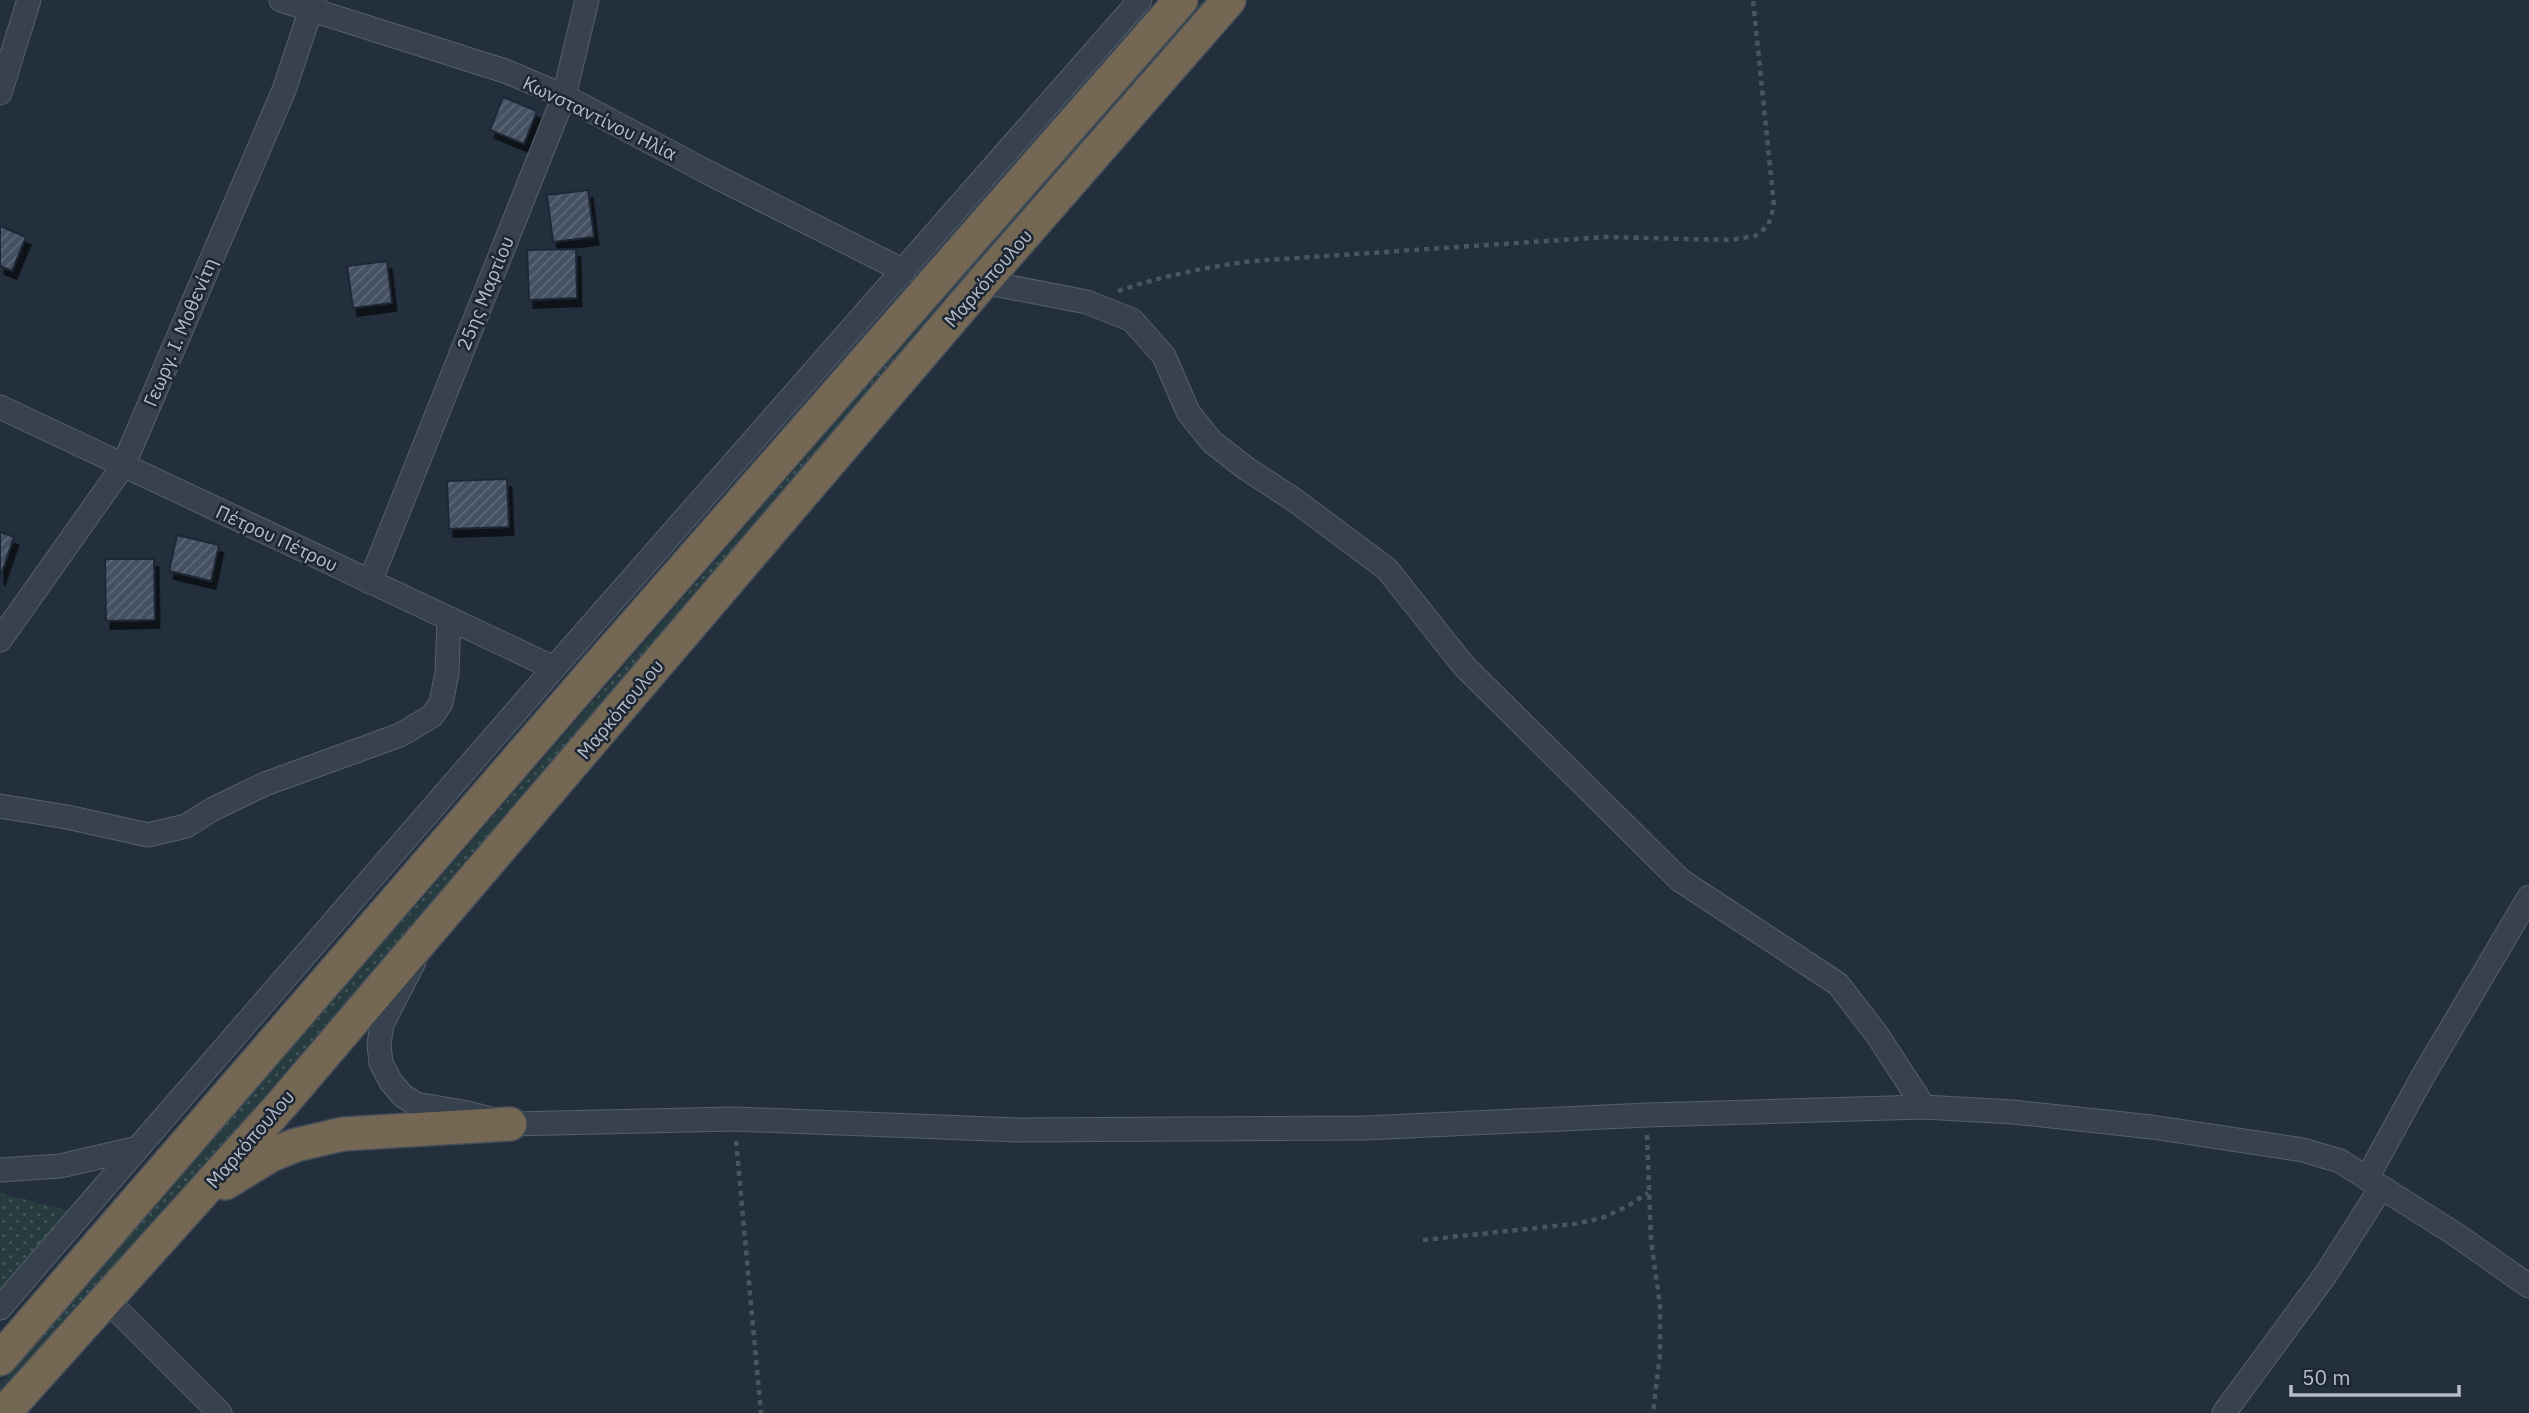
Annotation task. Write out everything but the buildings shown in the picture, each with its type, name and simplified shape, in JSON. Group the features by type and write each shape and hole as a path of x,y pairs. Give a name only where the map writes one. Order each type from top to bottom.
{"highway":[{"name":"Μαρκόπουλου","path":"0,1359 584,682 1181,0"},
{"name":"Μαρκόπουλου","path":"12,1410 105,1298 194,1204 425,937 983,282 1229,0"},
{"path":"194,1204 271,1155 296,1145 343,1134 510,1124"}],"street":[{"path":"0,93 29,0"},
{"name":"Κωνσταντίνου Ηλία","path":"281,0 313,4 505,71 564,96 709,173 904,271"},
{"name":"25ης Μαρτίου","path":"370,582 564,96 587,0"},
{"path":"0,1308 554,668 1140,0"},
{"name":"Γεωργ. Ι. Μοθενίτη","path":"0,640 123,466 284,90 313,4"},
{"path":"983,282 1087,302 1132,320 1164,356 1188,412 1212,442 1387,569 1464,666 1681,880 1838,984 1878,1036 1924,1107"},
{"name":"Πέτρου Πέτρου","path":"0,407 554,668"},
{"path":"0,806 148,835 186,826 265,784 400,735 432,716 441,703 447,673 449,619"},
{"path":"2224,1413 2326,1275 2374,1183 2423,1076 2522,920 2529,897"},
{"path":"425,937 397,999 382,1024 379,1044 382,1063 391,1082 403,1096 416,1104 510,1124 734,1119 1032,1130 1365,1128 1647,1115 1924,1107 2013,1112 2138,1125 2303,1150 2340,1161 2455,1234 2529,1286"},
{"path":"0,1170 60,1166 138,1149"},
{"path":"105,1298 220,1413"}],"path":[{"path":"1087,302 1161,278 1202,268 1253,261 1605,237 1730,240 1755,236 1768,226 1774,206 1754,0"},
{"path":"1647,1115 1648,1194 1660,1305 1660,1354 1654,1413"},
{"path":"734,1119 761,1413"},
{"path":"1423,1240 1573,1224 1602,1218 1626,1208 1648,1194"}],"green space":[{"path":"1203,0 1214,0 0,1400 0,1384"},
{"path":"0,1193 81,1214 0,1308"}]}
